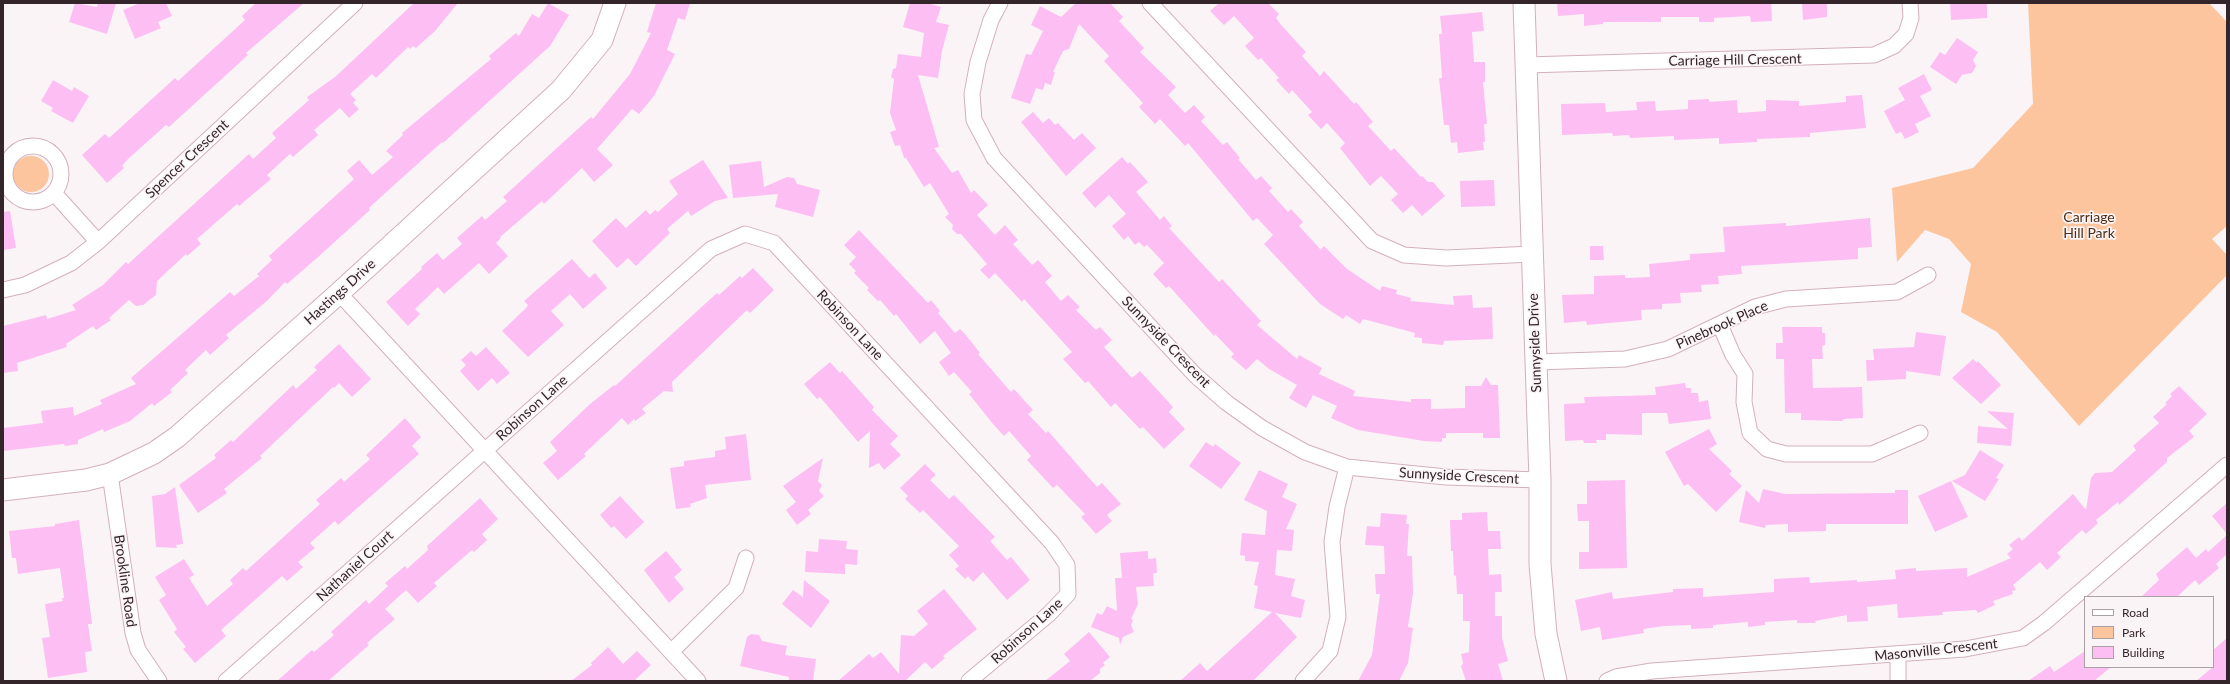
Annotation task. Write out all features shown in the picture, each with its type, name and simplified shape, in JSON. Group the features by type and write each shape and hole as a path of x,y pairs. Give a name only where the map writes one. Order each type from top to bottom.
{"street":[{"name":"Spencer Crescent","path":"3,290 25,285 71,263 98,242 355,3"},
{"name":"Hastings Drive","path":"3,490 86,480 110,474 154,453 177,437 339,293 561,90 602,40 615,3"},
{"name":"Sunnyside Crescent","path":"1000,3 991,20 978,62 972,94 974,120 994,158 1195,375 1227,403 1262,428 1305,452 1347,467 1446,477 1540,480"},
{"path":"1150,3 1372,241 1404,255 1411,256 1446,258 1532,254"},
{"name":"Sunnyside Drive","path":"1524,3 1540,480 1540,572 1546,634 1556,681"},
{"name":"Carriage Hill Crescent","path":"1526,65 1874,55 1894,46 1906,34 1911,18 1910,3"},
{"path":"54,193 98,242"},
{"name":"Robinson Lane","path":"484,451 711,249 745,234 774,243 1052,543 1067,565 1068,594 1049,614 969,681"},
{"name":"Pinebrook Place","path":"1536,362 1625,359 1668,349 1755,307 1786,299 1897,292 1928,275"},
{"name":"Robinson Lane","path":"339,293 698,681"},
{"path":"1720,325 1733,355 1744,374 1744,402 1750,433 1767,448 1786,454 1872,454 1920,433"},
{"name":"Nathaniel Court","path":"226,681 484,451"},
{"name":"Masonville Crescent","path":"1607,681 1616,677 1652,671 1965,650 2023,638 2044,623 2227,465"},
{"path":"1303,681 1315,670 1330,651 1338,617 1332,542 1337,508 1347,467"},
{"name":"Brookline Road","path":"110,474 133,633 138,650 159,681"},
{"path":"671,652 736,588 746,558"},
{"path":"1898,654 1898,681"}],"green space":[{"name":"Carriage Hill Park","path":"2028,3 2209,3 2227,22 2227,226 2212,239 2227,255 2227,275 2079,426 1997,332 1961,312 1971,264 1949,239 1925,230 1897,262 1892,188 1973,168 2033,104"},
{"path":"31,156 44,161 49,174 44,187 31,192 18,187 13,174 18,161"}],"building":[{"path":"75,3 97,7 98,3 116,3 107,34 69,22"},
{"path":"140,3 166,3 172,16 158,22 161,28 135,39 123,10"},
{"path":"256,3 304,3 246,53 248,55 169,127 166,125 128,159 122,166 124,168 107,183 82,155 105,134 109,138 175,78 178,81 245,20 242,16"},
{"path":"414,3 458,3 435,31 416,48 413,46 410,49 408,47 376,78 372,74 350,94 356,100 353,103 359,109 349,118 340,108 314,130 318,135 293,157 290,154 267,175 271,179 239,206 237,204 197,239 201,244 187,256 186,254 157,281 156,295 143,305 136,306 129,300 109,318 111,320 96,330 93,326 66,344 67,347 17,363 18,371 3,373 3,326 46,315 47,319 76,310 72,305 103,285 126,262 128,264 249,154 253,159 276,138 272,133 309,100 307,97 335,77"},
{"path":"548,3 569,15 550,46 383,195 369,208 370,210 318,257 287,284 285,282 268,300 226,335 229,338 210,355 206,350 185,370 188,373 170,390 172,392 154,406 152,403 130,421 104,432 103,429 78,440 78,444 65,446 64,444 3,451 3,428 43,423 41,411 73,407 74,416 102,404 100,400 136,384 131,378 230,292 234,296 259,276 257,274 272,260 269,256 354,179 347,171 359,160 372,175 393,157 386,151 403,135 402,133 491,59 489,56 516,33 519,36 532,14 539,18"},
{"path":"656,3 690,3 685,20 678,18 667,50 675,54 654,96 639,114 632,109 597,149 613,165 594,182 582,168 544,204 542,201 500,237 501,238 496,243 508,256 489,274 479,263 444,294 438,287 415,309 420,314 408,326 386,302 437,253 443,260 462,244 457,238 482,216 485,220 507,201 503,197 591,117 593,119 630,74 651,33 647,32"},
{"path":"910,3 927,3 941,7 936,22 949,25 942,51 938,78 918,75 939,147 934,148 952,173 958,170 971,193 974,190 988,205 977,215 995,235 1005,225 1018,240 1013,244 1032,265 1038,260 1052,276 1045,282 1061,301 1068,295 1080,307 1076,310 1096,330 1100,327 1112,340 1104,347 1132,378 1140,371 1173,407 1169,412 1185,429 1164,449 1143,427 1140,429 1115,403 1111,407 1088,381 1085,383 1063,359 1072,352 1024,299 1022,302 995,273 989,279 980,270 987,264 961,234 957,234 952,229 953,225 945,217 949,214 930,183 924,187 906,158 904,158 900,145 895,146 890,132 896,130 890,113 894,79 891,77 893,69 896,68 898,54 921,57 924,33 903,27"},
{"path":"1076,3 1110,3 1123,17 1119,21 1144,48 1140,52 1176,87 1168,95 1185,113 1194,105 1205,117 1201,121 1223,145 1227,142 1240,158 1238,159 1256,180 1261,176 1272,188 1269,191 1288,212 1291,209 1303,222 1299,226 1321,250 1324,246 1347,269 1380,291 1382,286 1397,290 1396,294 1411,298 1410,301 1454,305 1453,296 1472,295 1473,308 1492,307 1493,339 1444,341 1443,345 1422,343 1422,338 1414,337 1415,333 1363,319 1360,324 1346,315 1343,319 1320,304 1264,244 1273,235 1257,218 1253,221 1188,143 1185,146 1160,119 1155,124 1139,107 1143,103 1104,61 1109,56 1079,24 1069,49 1063,51 1053,72 1055,72 1051,85 1045,83 1043,90 1036,88 1030,104 1011,98 1026,54 1031,55 1043,31 1031,25 1040,6 1061,17"},
{"path":"1219,3 1268,3 1279,14 1276,18 1282,26 1306,52 1302,56 1320,76 1324,71 1354,104 1356,102 1373,122 1368,126 1391,151 1394,148 1421,177 1422,176 1428,182 1433,182 1445,196 1422,216 1412,205 1403,213 1391,200 1398,194 1381,176 1370,186 1340,148 1345,143 1327,123 1321,129 1308,115 1312,112 1292,90 1289,94 1276,80 1279,78 1261,58 1258,60 1245,46 1254,38 1234,16 1224,25 1210,11"},
{"path":"1557,3 1771,3 1772,21 1751,22 1750,16 1714,18 1714,22 1699,22 1699,17 1661,17 1661,22 1603,22 1603,24 1584,26 1584,14 1558,16"},
{"path":"1802,3 1827,3 1827,17 1803,20"},
{"path":"1950,3 1987,3 1987,18 1951,20"},
{"path":"1482,12 1484,31 1472,32 1474,62 1485,62 1485,82 1483,82 1487,124 1484,124 1484,150 1458,153 1457,142 1451,143 1449,125 1444,125 1439,78 1442,78 1439,34 1442,34 1440,16"},
{"path":"1957,38 1978,52 1973,60 1976,66 1972,73 1962,75 1956,84 1930,67 1940,52 1945,55"},
{"path":"1924,74 1932,90 1920,96 1931,116 1915,124 1919,132 1905,139 1901,132 1896,134 1884,111 1905,100 1898,88"},
{"path":"53,80 72,91 74,87 89,96 73,123 51,111 53,108 41,101"},
{"path":"1862,95 1866,128 1810,133 1810,137 1757,139 1757,142 1719,144 1719,138 1674,140 1674,136 1630,138 1629,135 1613,136 1612,133 1562,135 1561,104 1605,103 1606,112 1637,110 1636,102 1655,101 1656,111 1688,109 1688,100 1709,99 1709,102 1737,100 1738,113 1766,111 1766,100 1799,101 1799,106 1846,102 1846,96"},
{"path":"1033,112 1043,123 1049,118 1055,125 1058,123 1074,140 1082,133 1096,148 1066,176 1021,122"},
{"path":"1122,157 1128,164 1130,162 1148,182 1136,192 1160,220 1164,216 1172,226 1169,228 1219,282 1222,279 1261,321 1257,325 1297,359 1299,355 1322,368 1319,374 1355,391 1353,396 1411,402 1411,399 1431,399 1431,409 1465,408 1465,386 1481,386 1486,377 1491,385 1498,385 1500,438 1483,438 1483,433 1446,433 1446,438 1442,438 1442,442 1424,441 1358,430 1331,418 1337,406 1313,395 1306,408 1289,398 1297,385 1269,369 1257,359 1246,370 1231,357 1234,354 1215,334 1214,336 1169,286 1166,288 1153,274 1164,263 1147,245 1144,247 1139,242 1135,245 1128,236 1124,240 1112,226 1126,214 1109,195 1095,208 1082,193"},
{"path":"703,160 728,198 715,201 691,216 688,211 667,229 670,233 636,266 628,258 617,268 592,241 616,218 626,228 646,210 650,215 655,210 658,212 678,194 669,181"},
{"path":"761,161 764,187 787,177 794,178 797,184 820,190 813,217 775,207 778,194 733,198 729,165"},
{"path":"1494,180 1495,206 1461,207 1460,181"},
{"path":"10,211 16,248 3,250 3,212"},
{"path":"1870,218 1872,247 1858,248 1858,259 1741,266 1742,274 1718,276 1719,284 1701,285 1702,292 1680,293 1681,303 1662,304 1662,309 1641,310 1642,320 1587,325 1586,321 1564,323 1562,295 1594,294 1594,276 1625,275 1625,278 1650,277 1649,264 1690,260 1690,254 1725,252 1723,227 1786,223 1786,226"},
{"path":"859,230 928,303 931,300 940,311 938,313 955,333 960,329 965,334 980,353 978,354 1011,392 1014,389 1033,410 1028,414 1046,433 1048,431 1097,487 1102,483 1121,504 1107,515 1112,521 1096,534 1081,517 1085,514 1057,485 1053,488 1027,460 1031,456 1009,431 1004,436 969,394 972,392 954,372 949,376 939,362 951,353 935,331 920,344 896,314 894,316 880,300 878,301 867,290 869,288 854,273 856,271 849,264 856,257 844,245"},
{"path":"1590,246 1603,246 1604,260 1590,260"},
{"path":"572,259 589,278 595,273 607,288 583,309 570,294 551,311 564,325 528,357 502,331 526,308 528,305 524,301"},
{"path":"753,268 774,290 750,313 747,310 672,382 673,392 664,391 642,409 646,413 635,421 634,419 628,425 622,418 584,454 586,456 558,480 543,463 557,451 550,442 590,404 614,385 615,386 717,293 719,295 740,276 742,278"},
{"path":"1782,327 1822,327 1822,333 1825,333 1825,345 1822,346 1823,359 1812,359 1813,388 1862,387 1863,418 1844,419 1842,421 1801,420 1801,413 1785,413 1784,359 1776,359 1776,343 1783,343"},
{"path":"1916,332 1946,336 1940,376 1906,371 1906,379 1867,381 1866,360 1874,360 1873,349 1914,347"},
{"path":"339,344 371,379 352,397 339,383 334,388 333,387 260,456 262,458 224,489 227,493 198,513 179,485 216,458 214,455 231,440 233,442 293,385 296,389 317,370 314,367"},
{"path":"486,347 510,373 497,384 492,378 478,391 460,371 466,365 461,360 471,351 476,356"},
{"path":"1973,359 1977,363 1978,361 2001,385 1981,404 1952,378"},
{"path":"830,362 840,373 842,371 874,407 872,410 898,436 890,444 901,455 884,470 879,463 869,468 870,431 858,442 820,397 817,399 804,384"},
{"path":"1685,383 1686,388 1691,388 1691,393 1698,393 1699,402 1708,400 1711,419 1669,424 1667,413 1642,413 1642,435 1606,434 1606,440 1596,440 1597,443 1584,443 1583,440 1565,441 1564,404 1585,403 1584,397 1656,395 1655,387"},
{"path":"2179,386 2207,414 2189,431 2194,437 2167,458 2167,462 2119,505 2118,502 2096,520 2098,523 2086,534 2082,530 2057,553 2061,557 2047,570 2040,562 2013,585 2016,590 2012,591 2013,594 1993,601 1995,605 1978,613 1976,610 1942,612 1943,615 1898,618 1897,604 1867,607 1868,621 1847,622 1847,615 1815,621 1816,623 1797,623 1797,620 1765,622 1765,625 1748,627 1748,622 1713,625 1713,628 1691,629 1691,625 1665,626 1643,629 1644,633 1602,640 1600,627 1581,631 1575,600 1612,592 1613,599 1673,592 1673,589 1703,588 1703,597 1774,592 1774,579 1809,577 1810,583 1896,579 1895,570 1916,568 1916,571 1967,568 1967,577 2011,558 2007,554 2013,549 2009,545 2019,537 2022,541 2073,494 2086,510 2091,478 2095,473 2112,472 2136,450 2133,446 2159,423 2153,417 2167,404 2165,403 2172,396 2170,394"},
{"path":"1987,411 2014,413 2011,446 1977,443 1978,426 2008,429"},
{"path":"405,418 421,437 412,446 419,454 338,525 335,521 310,543 315,548 298,562 303,567 287,581 282,576 221,630 226,636 195,663 183,649 186,647 174,632 177,629 159,600 166,595 155,577 184,559 194,575 189,578 207,606 233,584 230,580 243,568 246,571 320,504 316,500 341,478 344,482 370,459 366,455"},
{"path":"1709,429 1717,444 1709,449 1732,471 1729,474 1742,486 1716,512 1688,484 1684,486 1665,452"},
{"path":"746,434 751,480 705,485 707,498 690,504 691,507 676,509 670,468 684,466 684,461 715,457 715,451 726,449 725,437"},
{"path":"1206,442 1213,447 1215,444 1241,463 1221,489 1189,466"},
{"path":"1980,450 2004,465 1996,478 1999,479 1985,501 1952,481 1965,475"},
{"path":"823,458 818,481 822,485 819,491 824,496 808,510 811,514 797,525 786,510 796,502 783,486"},
{"path":"925,464 936,475 930,480 949,499 954,495 995,537 990,541 1007,560 1011,557 1030,580 1007,600 983,572 973,582 968,576 965,579 955,569 959,566 949,555 959,546 923,510 920,513 905,499 908,496 900,488"},
{"path":"1259,470 1288,484 1282,497 1297,504 1286,529 1294,530 1292,551 1277,550 1275,575 1295,579 1291,596 1305,600 1301,618 1275,613 1297,637 1253,681 1180,681 1200,663 1207,671 1272,612 1254,608 1258,586 1254,585 1259,562 1245,561 1245,556 1240,555 1242,533 1265,535 1267,511 1244,500"},
{"path":"1625,480 1627,568 1579,569 1579,552 1589,552 1589,521 1578,521 1577,504 1587,504 1587,481"},
{"path":"1951,481 1968,517 1935,532 1918,496"},
{"path":"175,487 183,544 176,545 177,548 156,547 152,496 165,494"},
{"path":"1763,489 1785,494 1895,493 1895,490 1908,490 1908,524 1826,524 1826,531 1788,532 1788,524 1766,525 1765,528 1739,522 1746,490 1759,503"},
{"path":"620,496 644,522 626,539 614,526 611,528 600,515"},
{"path":"480,498 498,519 482,534 487,540 474,552 472,550 434,583 437,586 418,603 406,590 385,609 395,619 367,643 369,645 328,681 277,681 312,650 314,652 334,635 331,632 366,600 369,604 388,586 385,583 405,566 407,569 428,550 427,546"},
{"path":"2227,503 2227,534 2212,516"},
{"path":"1487,512 1488,531 1500,531 1501,549 1488,549 1489,575 1501,574 1502,592 1495,592 1495,616 1502,616 1502,638 1508,661 1498,664 1503,681 1466,681 1461,666 1463,663 1461,654 1469,652 1470,621 1463,621 1463,594 1457,594 1456,575 1454,576 1453,551 1451,551 1450,520 1462,520 1462,513"},
{"path":"1381,513 1407,515 1406,524 1409,524 1407,556 1412,556 1413,593 1408,627 1413,628 1408,663 1399,681 1358,681 1372,655 1380,594 1376,594 1375,574 1385,574 1384,546 1365,545 1367,526 1380,527"},
{"path":"79,520 92,624 88,624 92,651 85,652 87,672 48,678 42,638 50,637 45,604 63,601 62,598 64,598 60,568 18,574 16,558 12,558 9,531 55,526 55,524"},
{"path":"2227,535 2227,554 2216,564 2219,568 2199,585 2195,580 2178,596 2142,596 2159,580 2156,574 2187,547 2196,558 2206,549 2208,552"},
{"path":"819,539 847,541 846,549 858,550 857,565 845,564 845,574 805,572 806,551 818,552"},
{"path":"666,551 682,570 674,577 684,589 669,603 644,570"},
{"path":"1148,551 1148,559 1156,558 1157,573 1153,573 1154,586 1136,587 1138,604 1131,619 1133,620 1131,625 1134,632 1123,637 1120,645 1119,638 1091,627 1097,613 1102,615 1107,606 1117,611 1115,578 1122,578 1120,553"},
{"path":"804,580 830,601 811,628 782,604 793,590 803,597"},
{"path":"944,589 977,629 943,656 945,658 932,669 925,662 905,681 838,681 869,654 873,658 881,652 899,674 901,635 914,636 928,624 917,611"},
{"path":"1089,632 1110,657 1103,663 1105,665 1100,669 1100,673 1090,681 1045,681 1070,661 1064,654"},
{"path":"751,634 759,635 762,641 787,646 785,655 816,659 813,681 789,681 789,677 740,666 747,637"},
{"path":"2227,638 2227,681 2196,681 2212,668 2214,668 2214,649"},
{"path":"608,647 623,664 637,651 651,665 634,681 571,681 592,665 591,663"},
{"path":"2084,652 2084,668 2110,668 2094,681 2028,681 2050,666 2054,672"}]}
